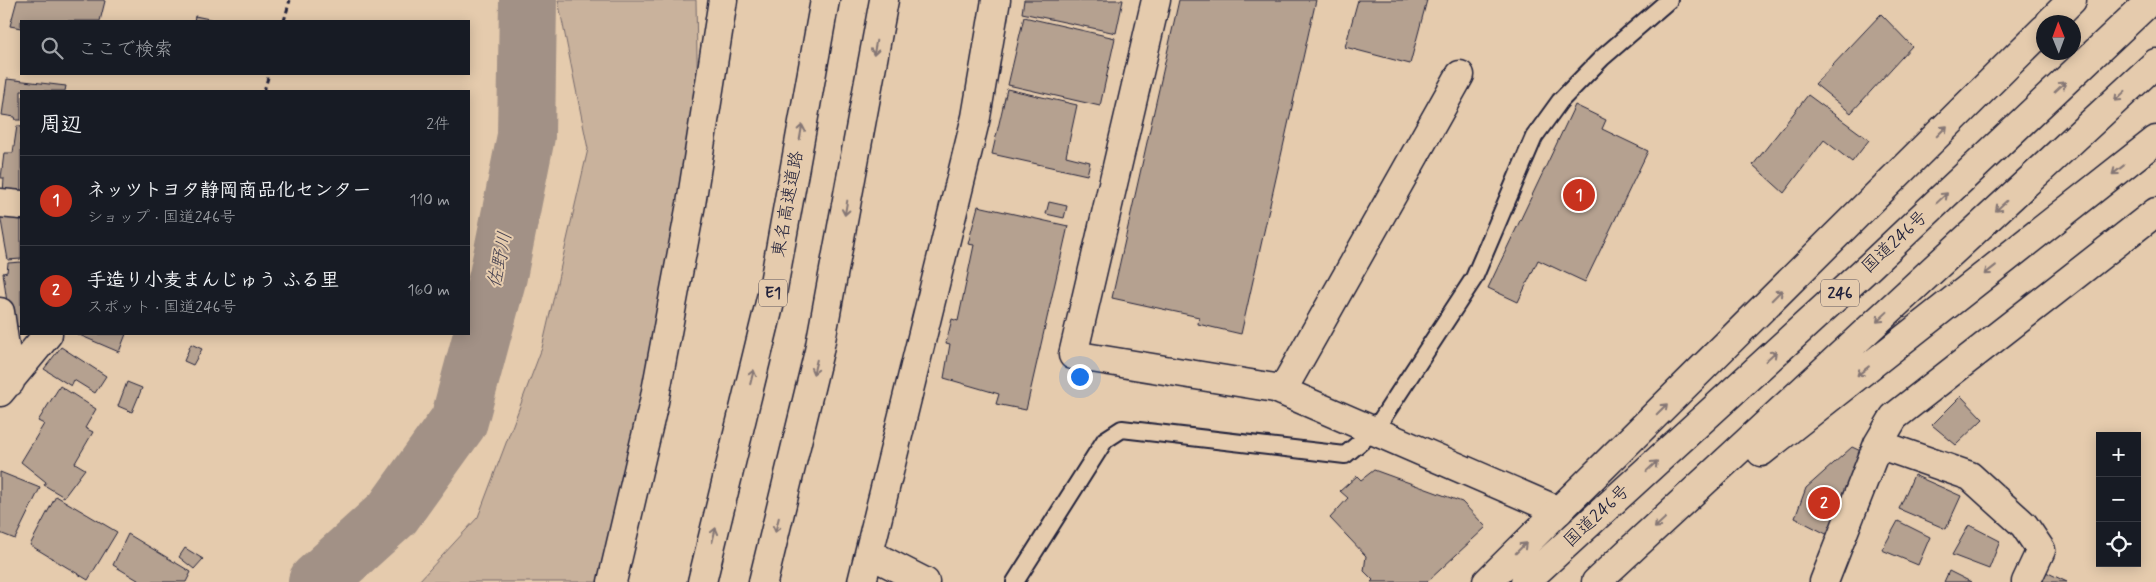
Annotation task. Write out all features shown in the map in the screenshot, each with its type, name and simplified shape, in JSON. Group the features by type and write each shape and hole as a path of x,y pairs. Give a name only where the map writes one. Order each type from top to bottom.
{"main road":[{"path":"612,582 654,402 691,204 723,0"},
{"name":"東名高速道路","path":"702,582 772,294 825,0"},
{"path":"763,582 819,351 884,0"},
{"path":"862,582 976,117 996,0"},
{"path":"1156,0 1073,354 1275,388 1559,511"},
{"path":"2057,15 2072,0"},
{"name":"国道246号","path":"1526,582 1870,266 2152,0"},
{"path":"1486,582 2036,37"},
{"name":"246","path":"1596,582 2156,63"},
{"path":"1282,391 1460,75"},
{"path":"1696,490 1762,451 2156,140"},
{"path":"0,203 20,205"},
{"path":"1824,582 1878,444 1894,417 2156,212"},
{"path":"0,312 5,387"},
{"path":"5,387 47,335"},
{"path":"1878,444 1970,476 2024,525 2041,550 2026,582"},
{"path":"870,554 925,582"}],"lane":[{"path":"1015,582 1105,440 1122,429 1345,455 1374,431 1474,278 1534,137 1560,101 1602,58 1669,0"}],"path":[{"path":"284,20 290,0"},
{"path":"264,90 269,75"}],"shaded area":[{"path":"558,0 696,0 698,115 603,582 418,582 478,517 542,348 588,149"}],"building":[{"path":"17,0 105,1 100,20 20,20 20,28 10,26"},
{"path":"1024,0 1123,0 1116,33 1022,13"},
{"path":"1179,0 1316,0 1241,334 1198,324 1199,317 1112,298"},
{"path":"1358,0 1427,0 1410,64 1345,47"},
{"path":"1881,14 1912,46 1851,113 1815,84"},
{"path":"195,16 214,20 194,20"},
{"path":"1024,17 1115,38 1100,106 1008,85"},
{"path":"7,79 66,86 65,90 20,90 20,120 16,120 15,117 2,115"},
{"path":"1007,89 1077,105 1066,156 1090,162 1087,175 992,154"},
{"path":"1808,95 1869,140 1852,162 1824,140 1784,193 1753,165"},
{"path":"1575,105 1606,120 1602,129 1648,151 1585,282 1538,260 1518,302 1488,288"},
{"path":"17,126 20,126 20,196 3,194 4,178 1,178 4,153 13,153"},
{"path":"1049,202 1067,206 1064,218 1046,214"},
{"path":"978,206 1068,226 1026,410 996,404 999,394 944,378 950,344 946,343 952,319 958,321 974,245 968,244"},
{"path":"0,215 20,217 20,259 8,260"},
{"path":"20,262 20,327 10,325 3,273 7,272 8,263"},
{"path":"79,335 126,335 119,352"},
{"path":"191,344 202,349 193,365 184,361"},
{"path":"61,347 106,376 95,393 74,380 71,386 44,369"},
{"path":"127,382 142,388 132,412 118,406"},
{"path":"60,386 96,409 85,428 93,432 75,463 85,469 64,497 44,485 46,482 21,462 44,424 38,421"},
{"path":"1961,396 1983,419 1956,445 1932,425"},
{"path":"1852,447 1867,454 1834,538 1795,518 1806,488"},
{"path":"1374,470 1462,502 1486,527 1427,582 1371,582 1373,580 1364,571 1366,556 1330,518 1348,498 1340,491 1357,476 1361,480"},
{"path":"0,472 40,488 15,539 0,533"},
{"path":"1914,475 1961,496 1946,529 1899,509"},
{"path":"56,496 117,532 88,580 30,545"},
{"path":"1898,521 1930,537 1918,565 1882,550"},
{"path":"1969,525 2000,541 1989,569 1952,555"},
{"path":"128,534 191,572 186,582 141,582 113,565"},
{"path":"185,548 203,559 194,569 179,557"},
{"path":"1949,571 1971,582 1944,582"},
{"path":"2046,572 2067,582 2041,582"}],"waterway":[{"name":"佐野川","path":"317,582 393,513 459,421 498,276 526,136 528,0"}],"place":[{"name":"ネッツトヨタ静岡商品化センター","path":"1579,195"},
{"name":"手造り小麦まんじゅう ふる里","path":"1824,503"}]}
